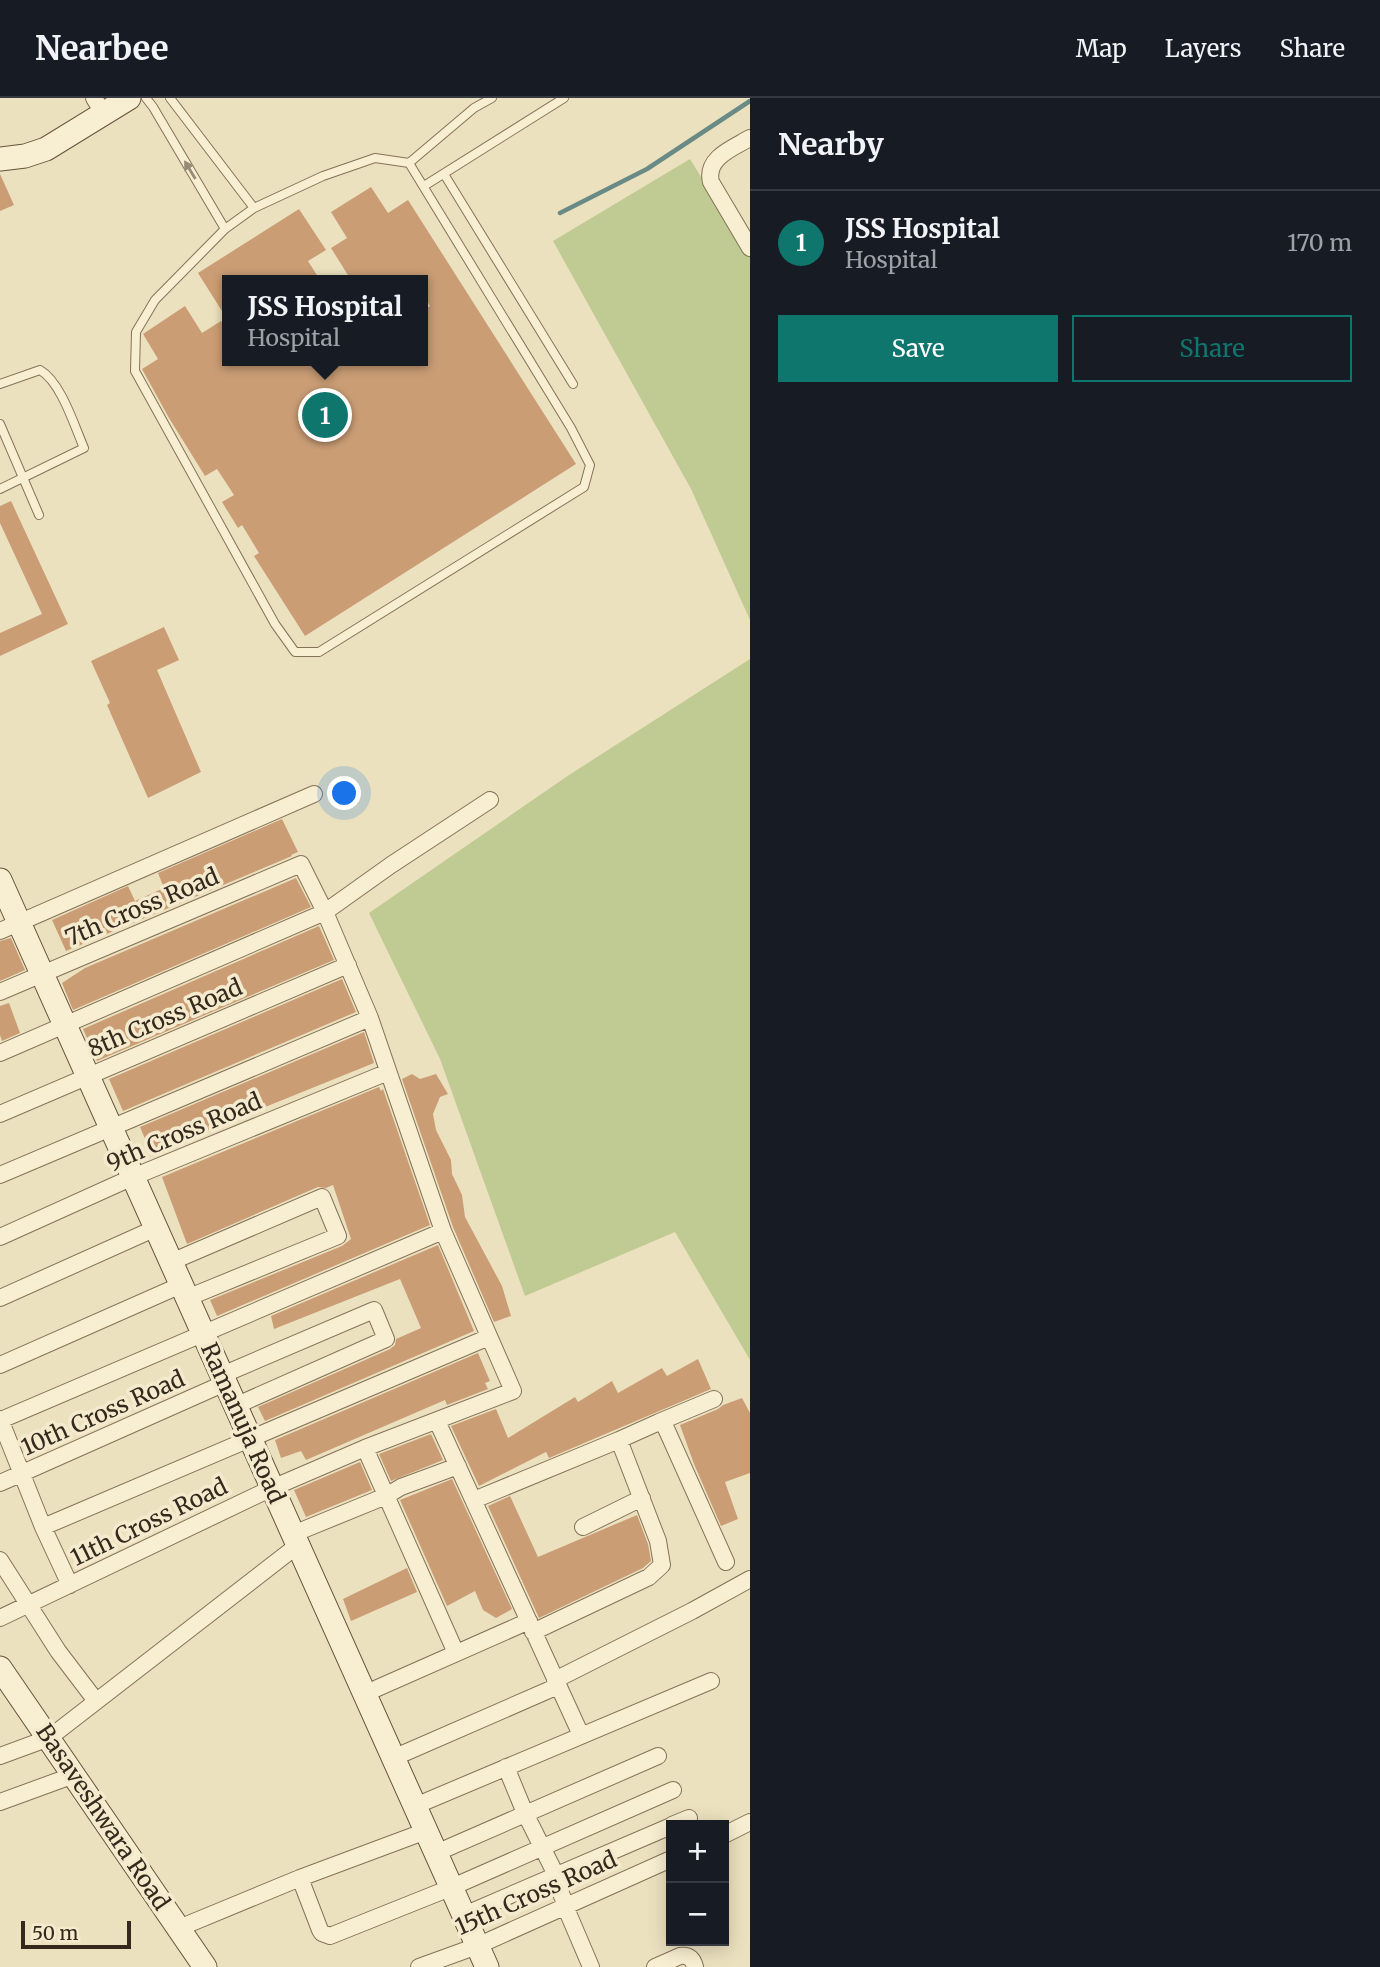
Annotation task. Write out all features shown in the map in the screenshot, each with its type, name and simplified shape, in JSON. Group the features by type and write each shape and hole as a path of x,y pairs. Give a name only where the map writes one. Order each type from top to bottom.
{"street":[{"path":"0,150 41,141 100,103 129,98"},
{"path":"0,159 25,156 46,149 100,103"},
{"path":"750,138 719,157 711,166 709,174 711,182 750,248"},
{"path":"10,927 314,794"},
{"path":"0,1053 325,912 489,800"},
{"name":"7th Cross Road","path":"0,992 301,864 325,912"},
{"name":"Ramanuja Road","path":"0,880 10,927 42,974 487,1967"},
{"path":"43,1527 489,1337 443,1231 370,1018 325,912"},
{"name":"8th Cross Road","path":"0,1114 348,965"},
{"path":"0,1175 370,1018"},
{"name":"9th Cross Road","path":"0,1237 133,1177 388,1072"},
{"path":"0,1365 184,1291 338,1236 322,1197 171,1262"},
{"path":"0,1298 156,1227"},
{"path":"70,1585 43,1527 0,1420 443,1231"},
{"name":"10th Cross Road","path":"0,1483 374,1310 386,1339 236,1406"},
{"name":"11th Cross Road","path":"0,1618 272,1488 365,1448 513,1391 489,1337"},
{"path":"474,1500 714,1399"},
{"path":"438,1421 581,1735"},
{"path":"659,1422 664,1424 726,1562"},
{"path":"364,1694 456,1653 531,1626 649,1577 662,1564 657,1541 619,1440"},
{"path":"365,1448 456,1653"},
{"path":"0,1756 49,1738 295,1539 401,1487 458,1466"},
{"path":"583,1527 642,1498"},
{"path":"0,1560 58,1651 96,1701"},
{"path":"393,1758 557,1683 750,1579"},
{"name":"Basaveshwara Road","path":"0,1668 205,1967"},
{"path":"415,1806 711,1681"},
{"path":"436,1853 658,1756"},
{"path":"506,1767 555,1876 591,1967"},
{"path":"0,1802 74,1775"},
{"path":"300,1878 320,1930 330,1936 450,1888 673,1790"},
{"path":"684,1820 689,1818"},
{"path":"729,1832 750,1822"},
{"path":"464,1915 666,1828"},
{"path":"179,1928 300,1878 426,1831"},
{"name":"15th Cross Road","path":"419,1967 477,1945 666,1861"},
{"path":"655,1967 685,1956 690,1957 695,1967"}],"lane":[{"path":"146,98 225,229"},
{"path":"170,98 254,208"},
{"path":"409,163 474,108 492,98"},
{"path":"424,186 564,98"},
{"path":"375,158 409,163 571,428 590,466 584,487 319,652 295,652 275,624 135,371 136,332 155,300 225,229 254,208 323,176 375,158"},
{"path":"444,174 573,384"},
{"path":"0,384 40,370 48,374 84,448 0,489"},
{"path":"0,424 39,515"}],"green space":[{"path":"690,159 750,257 750,620 691,489 553,241"},
{"path":"750,659 750,1360 675,1232 525,1296 440,1059 369,913 569,775"}],"building":[{"path":"0,174 14,205 0,211"},
{"path":"371,187 388,213 408,200 576,464 305,636 254,556 259,553 242,525 238,528 222,502 234,495 217,469 205,476 142,369 158,359 143,334 185,306 202,333 221,321 222,366 428,366 428,275 348,275 331,248 347,238 331,212"},
{"path":"299,209 326,250 308,261 317,275 222,275 222,311 198,273"},
{"path":"11,501 68,624 0,656 0,633 42,614 0,523 0,506"},
{"path":"164,627 179,660 157,670 201,772 148,798 107,705 110,703 91,661"},
{"path":"282,819 298,852 292,856 66,951 52,920 128,886 135,901 164,888 158,873"},
{"path":"296,878 311,907 73,1010 62,983 85,968"},
{"path":"319,926 334,960 97,1061 83,1029"},
{"path":"11,938 25,970 0,981 0,941"},
{"path":"342,979 356,1012 123,1111 109,1079"},
{"path":"9,1003 20,1033 2,1041 0,1006"},
{"path":"364,1032 374,1063 151,1153 140,1127"},
{"path":"412,1074 420,1079 436,1074 448,1094 440,1097 433,1114 436,1130 451,1160 452,1174 462,1195 465,1217 502,1286 511,1316 494,1322 453,1227 402,1079"},
{"path":"379,1087 381,1091 383,1089 430,1225 217,1316 210,1300 342,1246 351,1239 333,1185 318,1187 187,1244 162,1177"},
{"path":"438,1245 474,1331 265,1421 258,1407 390,1349 395,1345 396,1339 421,1328 400,1279 274,1329 271,1316"},
{"path":"478,1353 490,1381 485,1383 488,1389 447,1405 445,1400 306,1460 301,1451 281,1458 275,1440"},
{"path":"698,1359 711,1389 549,1458 546,1452 479,1486 451,1426 496,1409 508,1438 575,1397 578,1402 612,1381 618,1393 662,1368 667,1376"},
{"path":"742,1398 750,1413 750,1473 725,1482 738,1519 721,1526 680,1425"},
{"path":"431,1434 443,1460 391,1481 379,1454"},
{"path":"360,1462 372,1490 306,1517 294,1490"},
{"path":"452,1479 512,1609 496,1618 483,1610 475,1591 447,1606 400,1500"},
{"path":"510,1496 538,1557 637,1515 651,1561 643,1568 539,1618 488,1506"},
{"path":"407,1568 417,1592 351,1621 343,1599"}],"waterway":[{"path":"560,213 647,169 750,101"}],"place":[{"name":"JSS Hospital","path":"325,415"}]}
